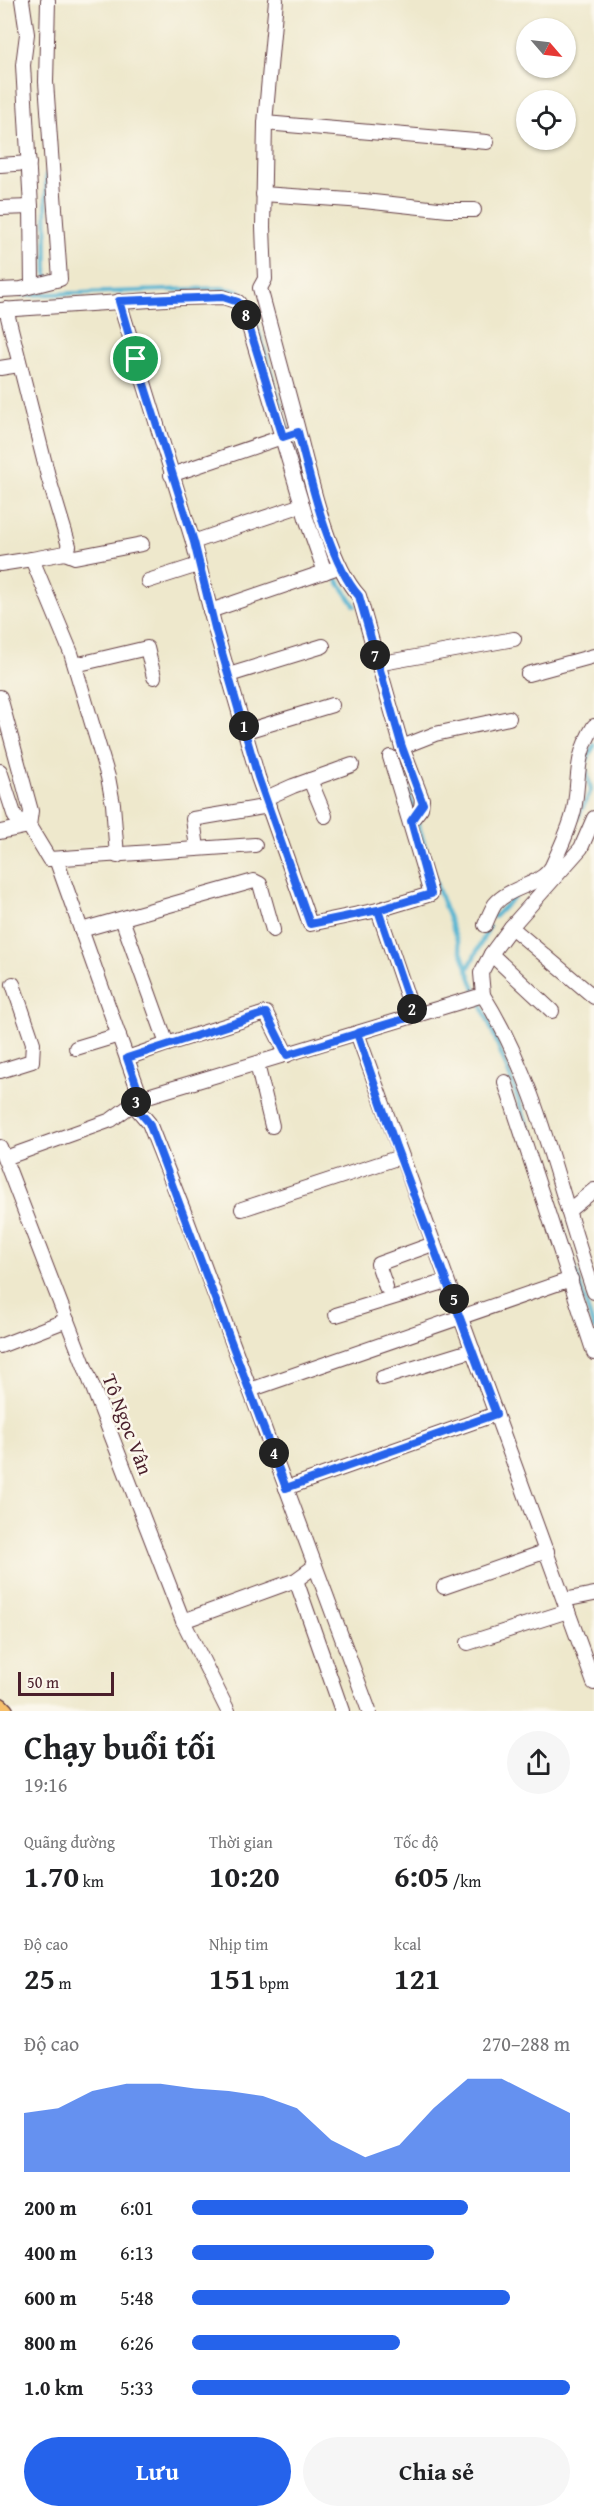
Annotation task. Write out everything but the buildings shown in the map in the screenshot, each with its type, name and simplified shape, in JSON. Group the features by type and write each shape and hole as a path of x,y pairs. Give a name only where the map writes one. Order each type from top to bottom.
{"main road":[{"path":"0,1706 4,1711"}],"street":[{"path":"22,0 27,34 23,65 31,207 32,285"},
{"path":"0,290 21,290 32,285 60,279 46,82 48,0"},
{"path":"276,0 265,123 263,194 265,279 260,288 333,569"},
{"path":"265,123 487,142"},
{"path":"0,165 29,163"},
{"path":"263,194 448,210 474,210"},
{"path":"0,208 31,207"},
{"path":"65,553 69,546 3,309 119,301 223,297 238,302 244,310 302,505 333,569 359,596 402,747 422,799 415,816 431,894 378,910 310,924 258,777 210,611 194,542 171,475 119,301"},
{"path":"0,368 19,365"},
{"path":"171,475 298,432"},
{"path":"194,542 302,505"},
{"path":"0,564 65,553 75,557 142,544"},
{"path":"32,559 75,665 108,777 113,804 117,856"},
{"path":"148,581 198,565"},
{"path":"210,611 333,569"},
{"path":"377,664 514,639"},
{"path":"229,675 323,646"},
{"path":"75,665 147,648 154,677"},
{"path":"528,674 594,656"},
{"path":"0,698 32,811 29,826"},
{"path":"246,731 332,705"},
{"path":"402,747 435,734 509,718"},
{"path":"485,925 494,905 500,899 516,888 543,876 551,868 571,820 577,769 586,739 594,726"},
{"path":"390,757 407,817 415,816"},
{"path":"197,848 193,819 268,802 310,780 352,765"},
{"path":"0,771 15,817 29,826 49,859 255,845"},
{"path":"310,780 325,816"},
{"path":"477,997 481,973 491,954 511,927 581,848 594,818"},
{"path":"0,832 29,826"},
{"path":"56,859 81,930 113,1037 127,1058 137,1101 149,1123 369,1711"},
{"path":"81,930 254,881 260,884 273,930"},
{"path":"378,910 414,1016"},
{"path":"122,919 167,1044"},
{"path":"511,927 594,997"},
{"path":"491,954 552,1011"},
{"path":"0,1071 32,1061 33,1043 13,984"},
{"path":"3,1152 111,1120 137,1101 477,997"},
{"path":"477,997 498,1019 530,1095 563,1219 571,1279 594,1353"},
{"path":"127,1058 266,1013 287,1055"},
{"path":"357,1033 400,1157 594,1683"},
{"path":"75,1048 113,1037"},
{"path":"257,1064 272,1126"},
{"path":"505,1082 594,1293"},
{"name":"Tô Ngọc Vân","path":"3,1152 183,1621 228,1711"},
{"path":"242,1209 400,1157"},
{"path":"563,1219 594,1190"},
{"path":"386,1287 378,1264 433,1244"},
{"path":"250,1390 571,1279"},
{"path":"336,1315 447,1281"},
{"path":"0,1346 67,1320"},
{"path":"382,1378 473,1350"},
{"path":"286,1488 496,1414"},
{"path":"444,1587 547,1551"},
{"path":"183,1621 297,1578 314,1567"},
{"path":"297,1578 342,1711"},
{"path":"468,1643 594,1594"}],"waterway":[{"path":"46,175 47,278"},
{"path":"22,295 221,288 239,291 250,302 288,431"},
{"path":"290,438 316,522"},
{"path":"329,557 337,580 355,606"},
{"path":"578,818 591,790 585,765 594,745"},
{"path":"399,757 414,810"},
{"path":"417,820 437,886 477,995"},
{"path":"494,917 514,897"},
{"path":"467,971 489,927"},
{"path":"481,1004 527,1125 594,1329"}],"route":[{"path":"136,359 119,301 223,297 238,302 244,310 283,437 298,432 316,500 340,566 348,585 359,596 402,747 423,804 411,821 431,894 378,910 396,963 414,1016 357,1033 396,1147 496,1414 286,1488 149,1123 133,1104 141,1098 127,1058 266,1013 287,1055 357,1033 414,1016 378,910 310,924 258,777 216,632 194,542 136,359"}]}
